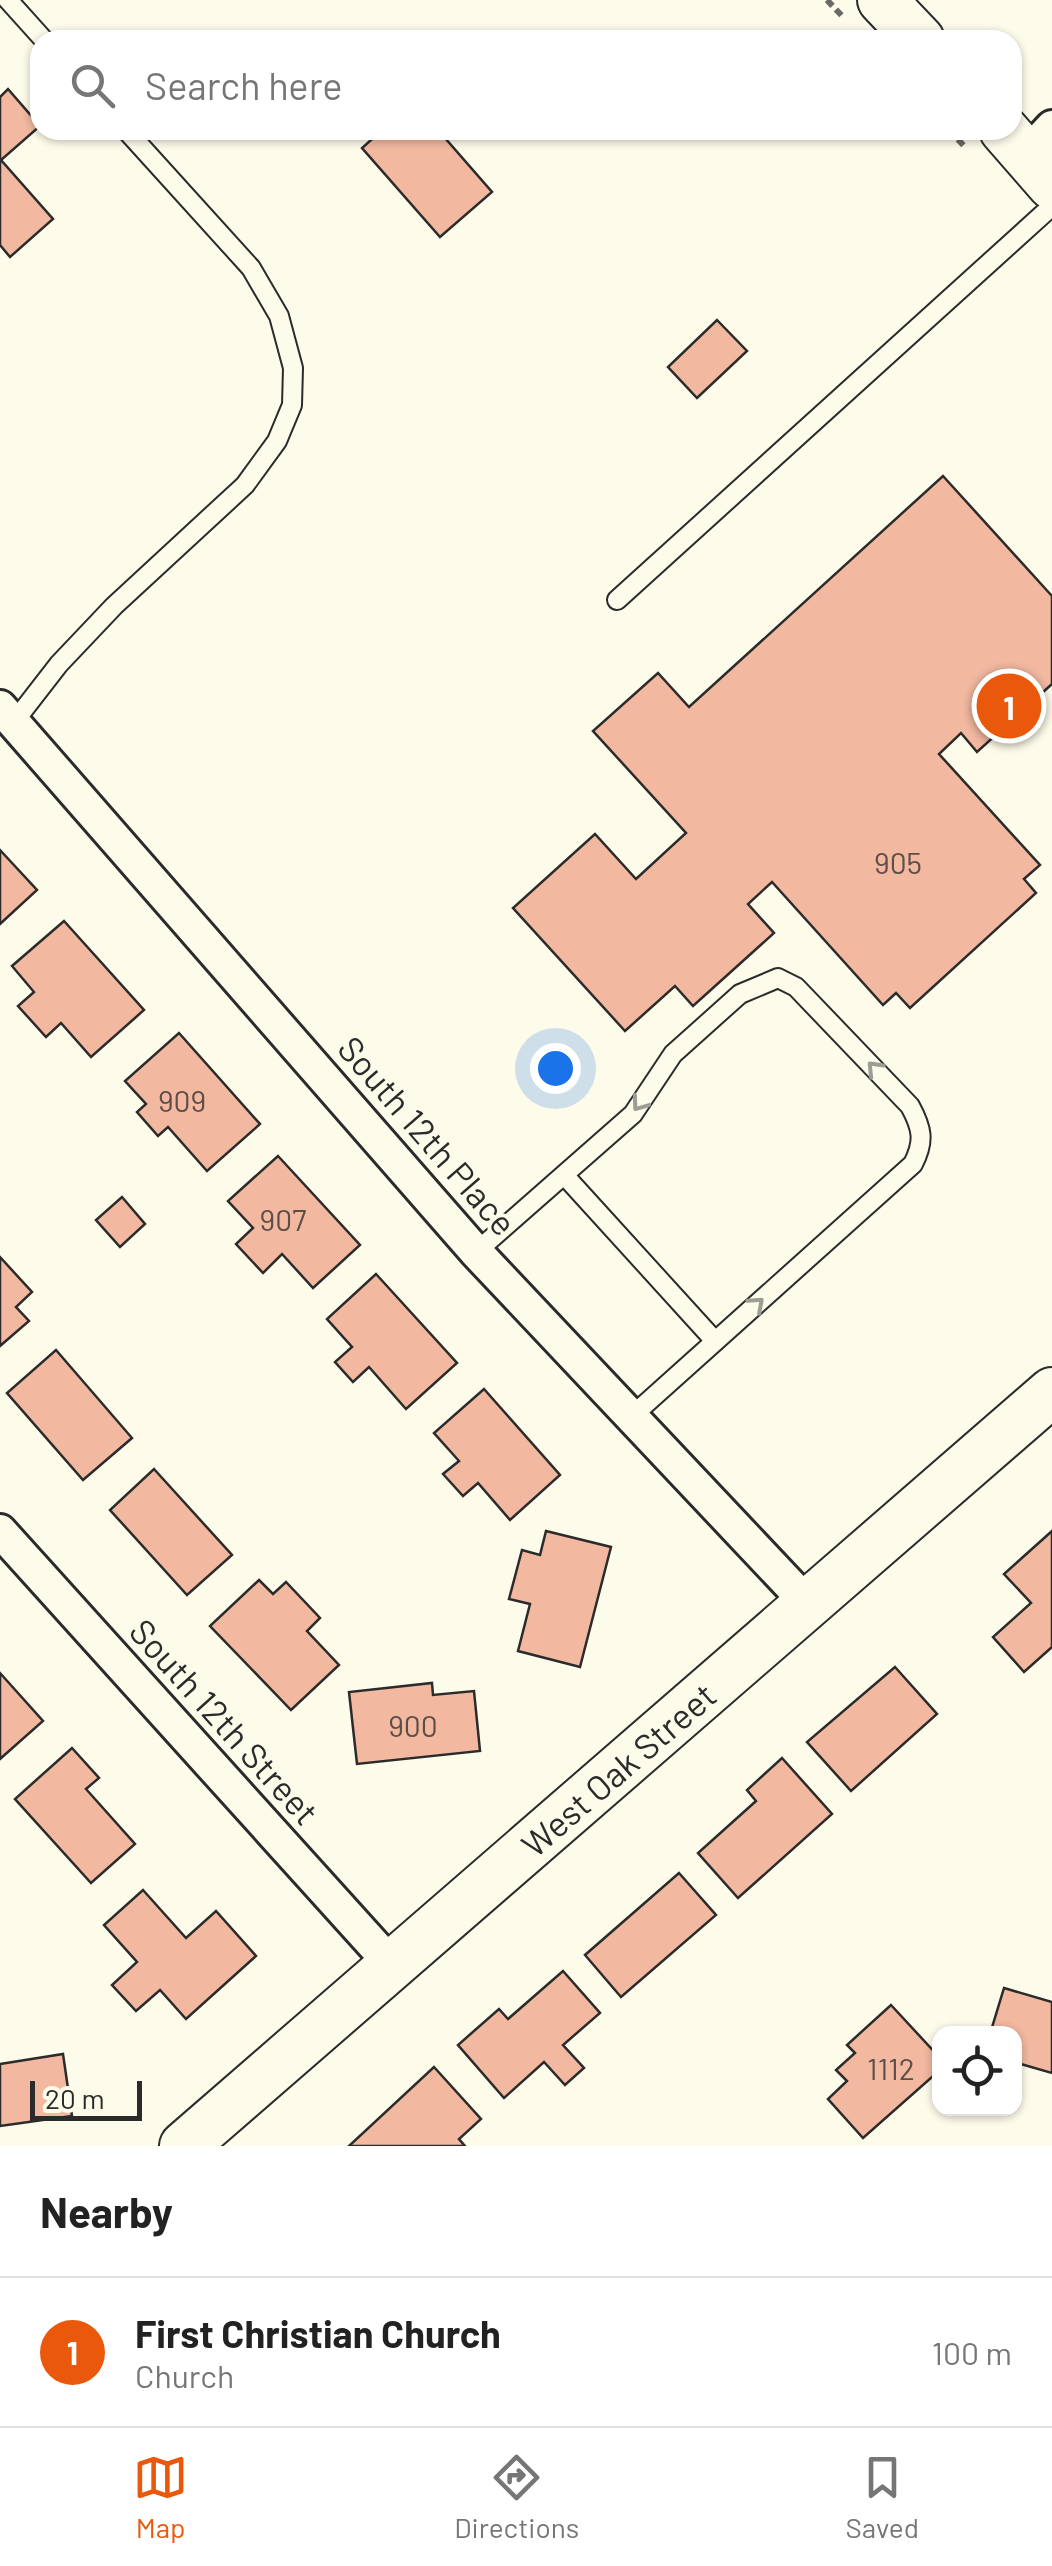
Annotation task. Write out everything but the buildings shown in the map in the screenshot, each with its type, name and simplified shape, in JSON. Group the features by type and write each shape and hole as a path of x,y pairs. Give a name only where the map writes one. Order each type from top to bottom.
{"street":[{"path":"882,0 910,30"},
{"name":"South 12th Place","path":"7,714 476,1252 808,1604"},
{"name":"West Oak Street","path":"184,2146 1052,1392"},
{"name":"South 12th Street","path":"0,1530 392,1964"}],"lane":[{"path":"8,0 35,30"},
{"path":"7,714 114,606 245,485 277,441 292,405 292,368 280,316 251,268 135,140"},
{"path":"617,600 1052,206"},
{"path":"476,1252 634,1114 673,1054 740,994 778,978 796,986 910,1106 921,1126 922,1147 913,1164 632,1416"},
{"path":"565,1176 716,1341"}],"place":[{"name":"First Christian Church","path":"1009,706"}]}
